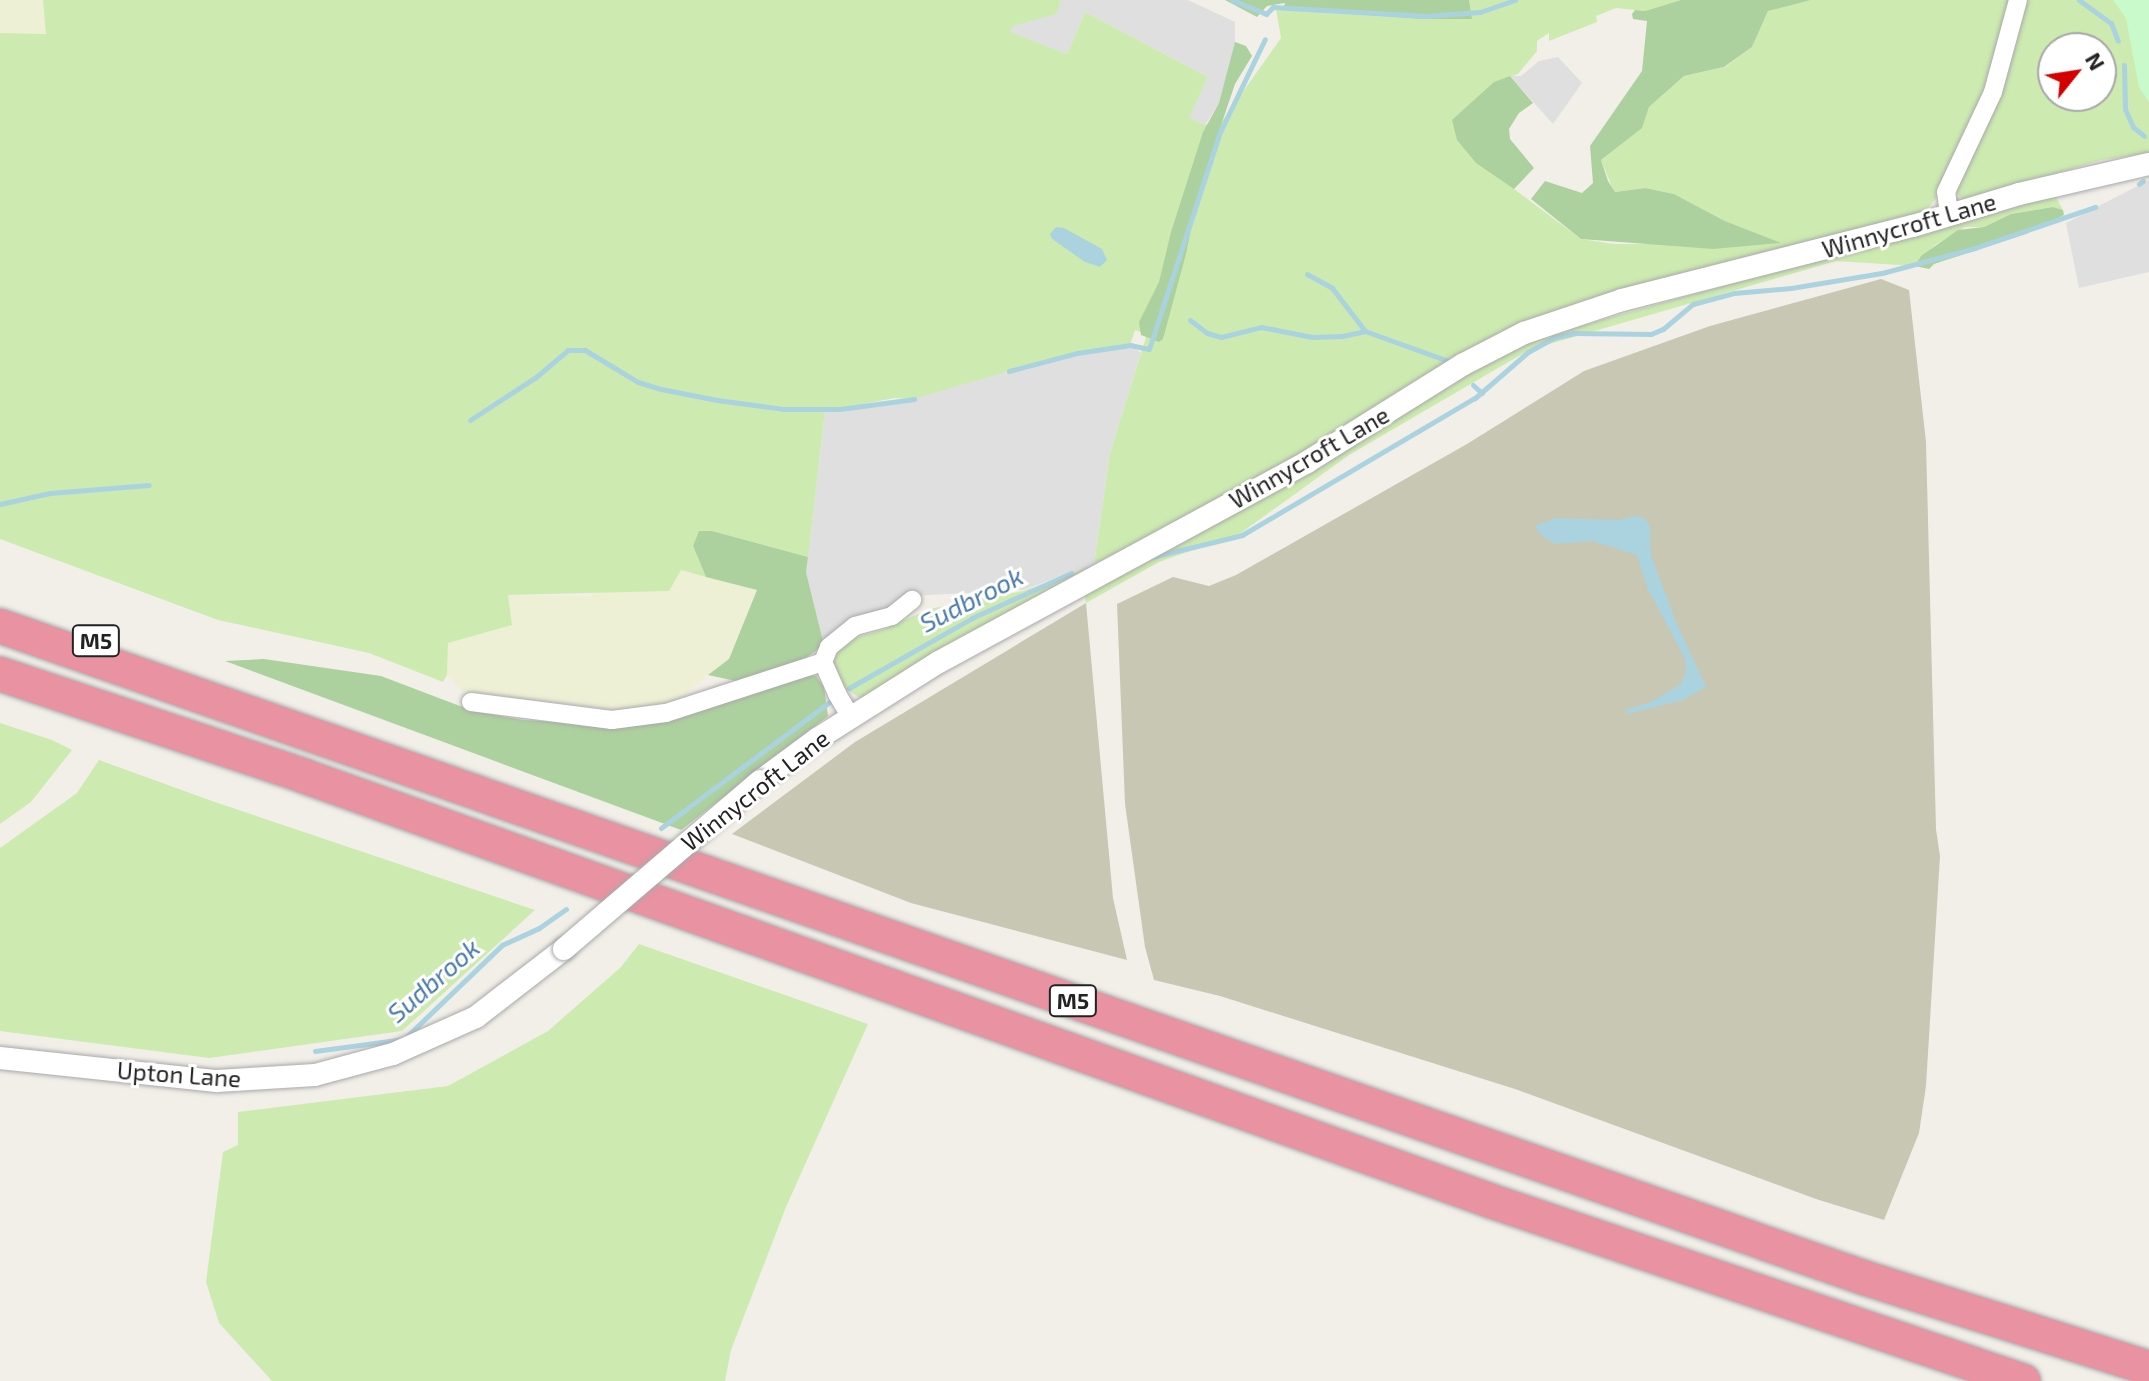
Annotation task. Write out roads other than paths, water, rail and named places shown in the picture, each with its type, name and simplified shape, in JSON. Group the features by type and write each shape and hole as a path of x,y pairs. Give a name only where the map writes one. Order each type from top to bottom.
{"highway":[{"name":"M5","path":"0,601 78,631 188,692"},
{"name":"M5","path":"0,626 1865,1278 2149,1368"},
{"name":"M5","path":"0,674 304,776 1491,1201 2023,1381"},
{"name":"M5","path":"0,695 51,710 174,734"}],"street":[{"path":"1949,215 1946,192 1993,92 2018,0"},
{"name":"Winnycroft Lane","path":"564,949 760,781 851,717 939,662 1307,462 1462,365 1524,333 1622,300 2019,194 2149,164"},
{"path":"851,717 823,662 829,647 855,626 892,616 912,600"},
{"path":"471,702 612,720 642,718 823,662"},
{"name":"Upton Lane","path":"0,1058 217,1081 315,1075 393,1054 476,1017 564,949"}],"water":[{"path":"1056,227 1064,228 1102,249 1107,260 1100,267 1085,262 1052,239 1050,234"},
{"path":"1633,516 1644,518 1650,526 1651,556 1706,687 1683,700 1627,714 1625,710 1651,702 1681,684 1686,672 1685,659 1647,587 1637,555 1592,541 1555,544 1542,536 1535,526 1556,518 1619,520"}],"waterway":[{"path":"1232,0 1266,14 1273,7 1426,16 1480,12 1515,0"},
{"path":"2079,0 2111,23 2118,41"},
{"path":"1009,371 1077,353 1130,345 1149,349 1220,132 1265,39"},
{"path":"2124,65 2125,109 2133,127 2144,136"},
{"path":"2139,184 2143,181"},
{"path":"1152,557 1242,535 1475,398 1528,352 1553,338 1574,333 1651,334 1663,329 1693,304 1734,293 1791,288 1882,273 1975,248 2095,207"},
{"path":"1307,274 1332,288 1365,331 1451,362"},
{"path":"1190,320 1207,333 1221,337 1261,327 1312,337 1365,331"},
{"path":"470,420 536,377 568,350 585,350 638,382 717,400 784,409 840,409 914,399"},
{"path":"1473,385 1482,393"},
{"path":"0,504 50,493 149,485"},
{"name":"Sudbrook","path":"849,688 972,618 1071,573"},
{"name":"Sudbrook","path":"661,828 831,701"},
{"name":"Sudbrook","path":"315,1051 404,1039 502,945 539,928 566,909"}]}
